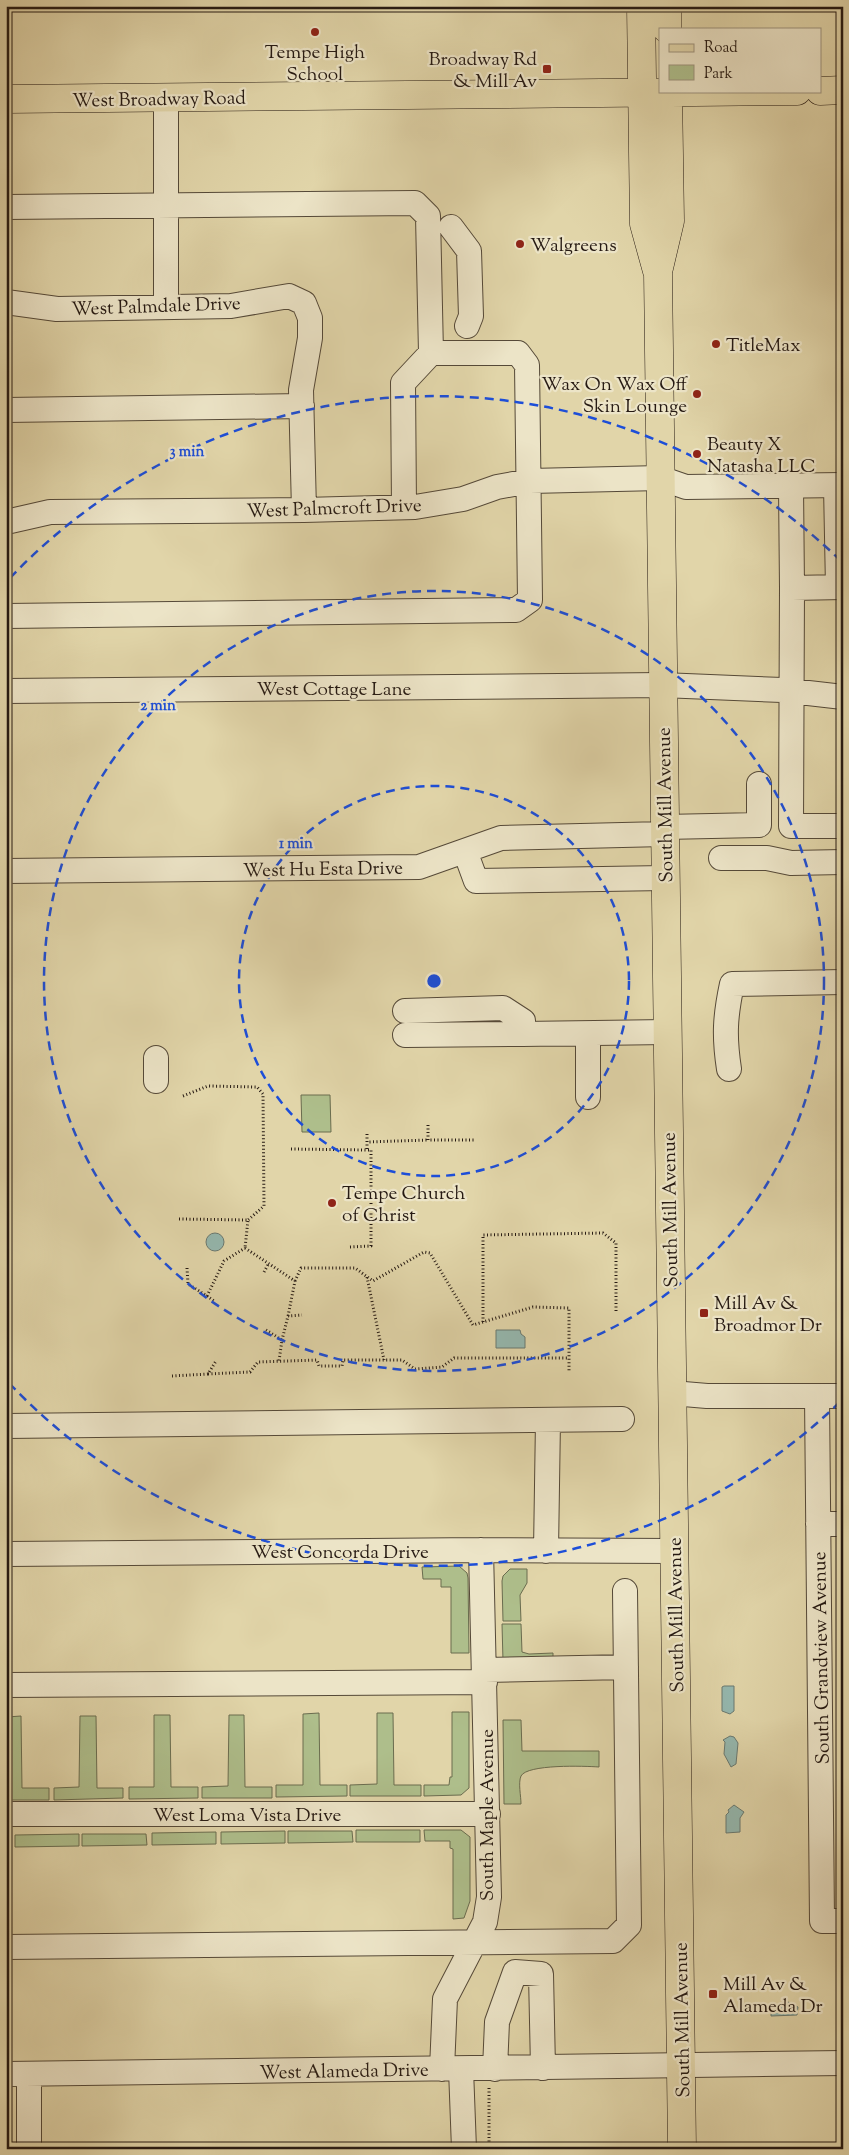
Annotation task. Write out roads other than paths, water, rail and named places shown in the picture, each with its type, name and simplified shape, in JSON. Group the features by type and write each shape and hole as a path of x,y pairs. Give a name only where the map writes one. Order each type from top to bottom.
{"main road":[{"name":"South Mill Avenue","path":"641,6 659,88"},
{"path":"667,6 667,28"},
{"path":"822,91 843,90"},
{"name":"West Broadway Road","path":"6,99 729,92"},
{"name":"South Mill Avenue","path":"660,93 644,224 658,272 682,2149"}],"street":[{"path":"166,97 166,308"},
{"path":"6,207 165,204 415,204 428,216 431,353 403,383 404,507"},
{"path":"451,227 460,250 460,315 467,326"},
{"name":"West Palmdale Drive","path":"6,302 57,309 166,308 231,306 289,296 304,303 310,318 310,338 301,390 302,406"},
{"path":"6,616 516,610 530,600 528,365 518,353 431,353"},
{"path":"6,410 302,406 304,510"},
{"path":"660,478 686,488 840,486 840,587 792,588"},
{"name":"West Palmcroft Drive","path":"6,522 50,512 304,510 404,507 463,499 497,488 530,481 660,478"},
{"path":"791,486 792,826 843,826"},
{"name":"West Cottage Lane","path":"6,691 662,685 791,691 843,697"},
{"name":"West Hu Esta Drive","path":"6,871 419,867 501,838 759,826 759,784"},
{"path":"465,851 476,881 665,878"},
{"path":"721,858 767,858 792,863 843,862"},
{"path":"729,1069 725,1044 725,1015 732,984 843,982"},
{"path":"405,1010 502,1008 523,1021 522,1034"},
{"path":"405,1035 667,1032"},
{"path":"588,1034 588,1097"},
{"path":"672,1393 707,1396 843,1396"},
{"name":"South Grandview Avenue","path":"817,1396 818,1524 832,1921"},
{"path":"6,1426 622,1419"},
{"path":"546,1551 548,1420"},
{"path":"818,1524 843,1524"},
{"name":"West Concorda Drive","path":"6,1554 482,1550 674,1552"},
{"name":"South Maple Avenue","path":"461,2103 452,2069 444,2000 485,1922 489,1897 482,1550"},
{"path":"6,1947 613,1941 629,1925 625,1591"},
{"path":"6,1685 485,1676 626,1667"},
{"name":"West Loma Vista Drive","path":"6,1814 488,1814"},
{"path":"492,2078 497,2022 515,1972 541,1974 543,2068"},
{"name":"West Alameda Drive","path":"17,2074 452,2069 492,2078 543,2068 648,2067 682,2064 843,2063"},
{"path":"17,2074 29,2149"},
{"path":"448,2149 447,2121 461,2103"},
{"path":"456,2149 456,2121 461,2103"},
{"path":"461,2103 464,2149"},
{"path":"461,2103 473,2121 473,2149"}],"water":[{"path":"215,1233 221,1236 224,1242 221,1248 215,1251 209,1248 206,1242 209,1236"},
{"path":"496,1330 520,1330 521,1334 525,1337 525,1348 496,1348"},
{"path":"734,1686 734,1711 730,1714 722,1711 722,1687"},
{"path":"730,1736 734,1737 738,1743 736,1764 731,1767 724,1754 725,1742 723,1740"},
{"path":"734,1805 744,1812 740,1818 740,1832 726,1833 726,1815 729,1812 728,1810"},
{"path":"786,2001 798,2007 797,2015 771,2016 771,2006 784,2005"}],"place":[{"name":"Tempe High School","path":"315,32"},
{"name":"Broadway Rd & Mill Av","path":"547,69"},
{"name":"Walgreens","path":"520,244"},
{"name":"TitleMax","path":"716,344"},
{"name":"Wax On Wax Off Skin Lounge","path":"697,394"},
{"name":"Beauty X Natasha LLC","path":"697,454"},
{"name":"Tempe Church of Christ","path":"332,1203"},
{"name":"Mill Av & Broadmor Dr","path":"704,1313"},
{"name":"Mill Av & Alameda Dr","path":"713,1994"}]}
